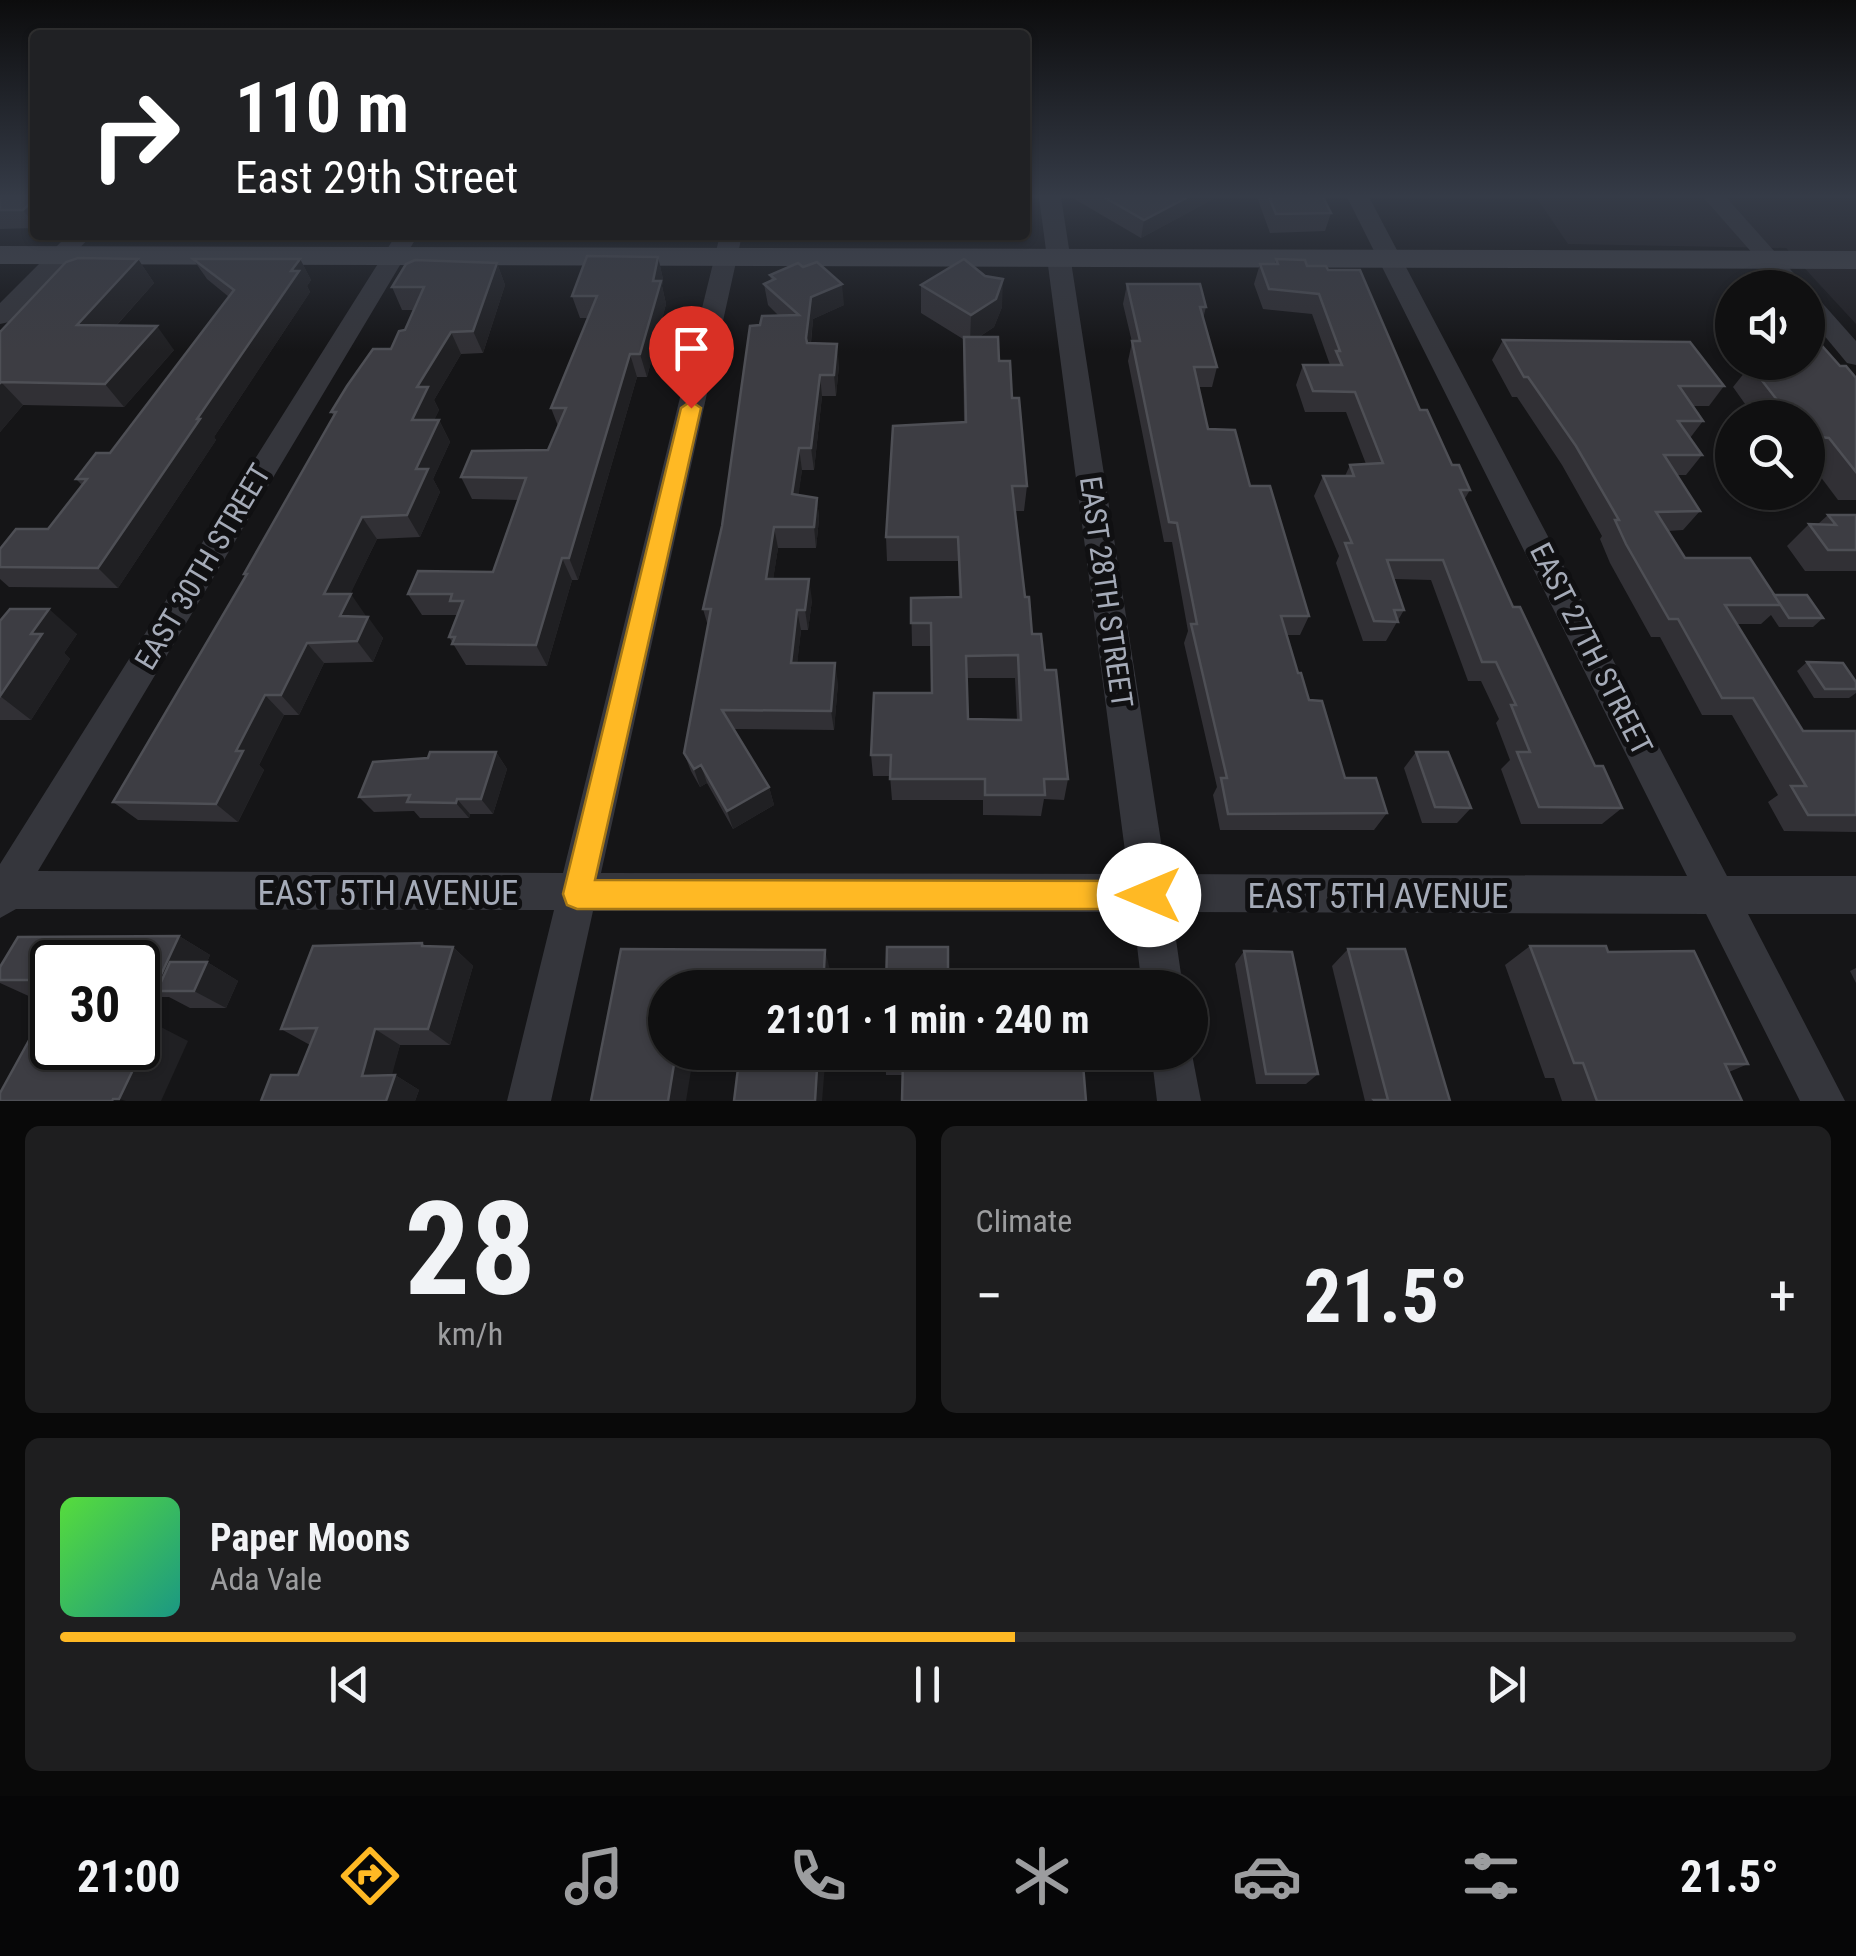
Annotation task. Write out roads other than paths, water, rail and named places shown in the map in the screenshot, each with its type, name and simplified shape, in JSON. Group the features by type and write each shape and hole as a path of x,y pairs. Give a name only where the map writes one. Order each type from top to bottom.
{"street":[{"path":"0,254 44,248"},
{"path":"0,317 68,248"},
{"name":"EAST 30TH STREET","path":"2,893 399,248"},
{"path":"529,1101 727,248"},
{"path":"793,248 1058,258 1856,260"},
{"name":"EAST 28TH STREET","path":"1057,248 1160,970"},
{"name":"EAST 27TH STREET","path":"1385,248 1822,1101"},
{"path":"1760,248 1780,270"},
{"path":"1825,321 1856,357"},
{"name":"EAST 5TH AVENUE","path":"2,893 1856,895"},
{"path":"1175,1070 1179,1101"}]}
